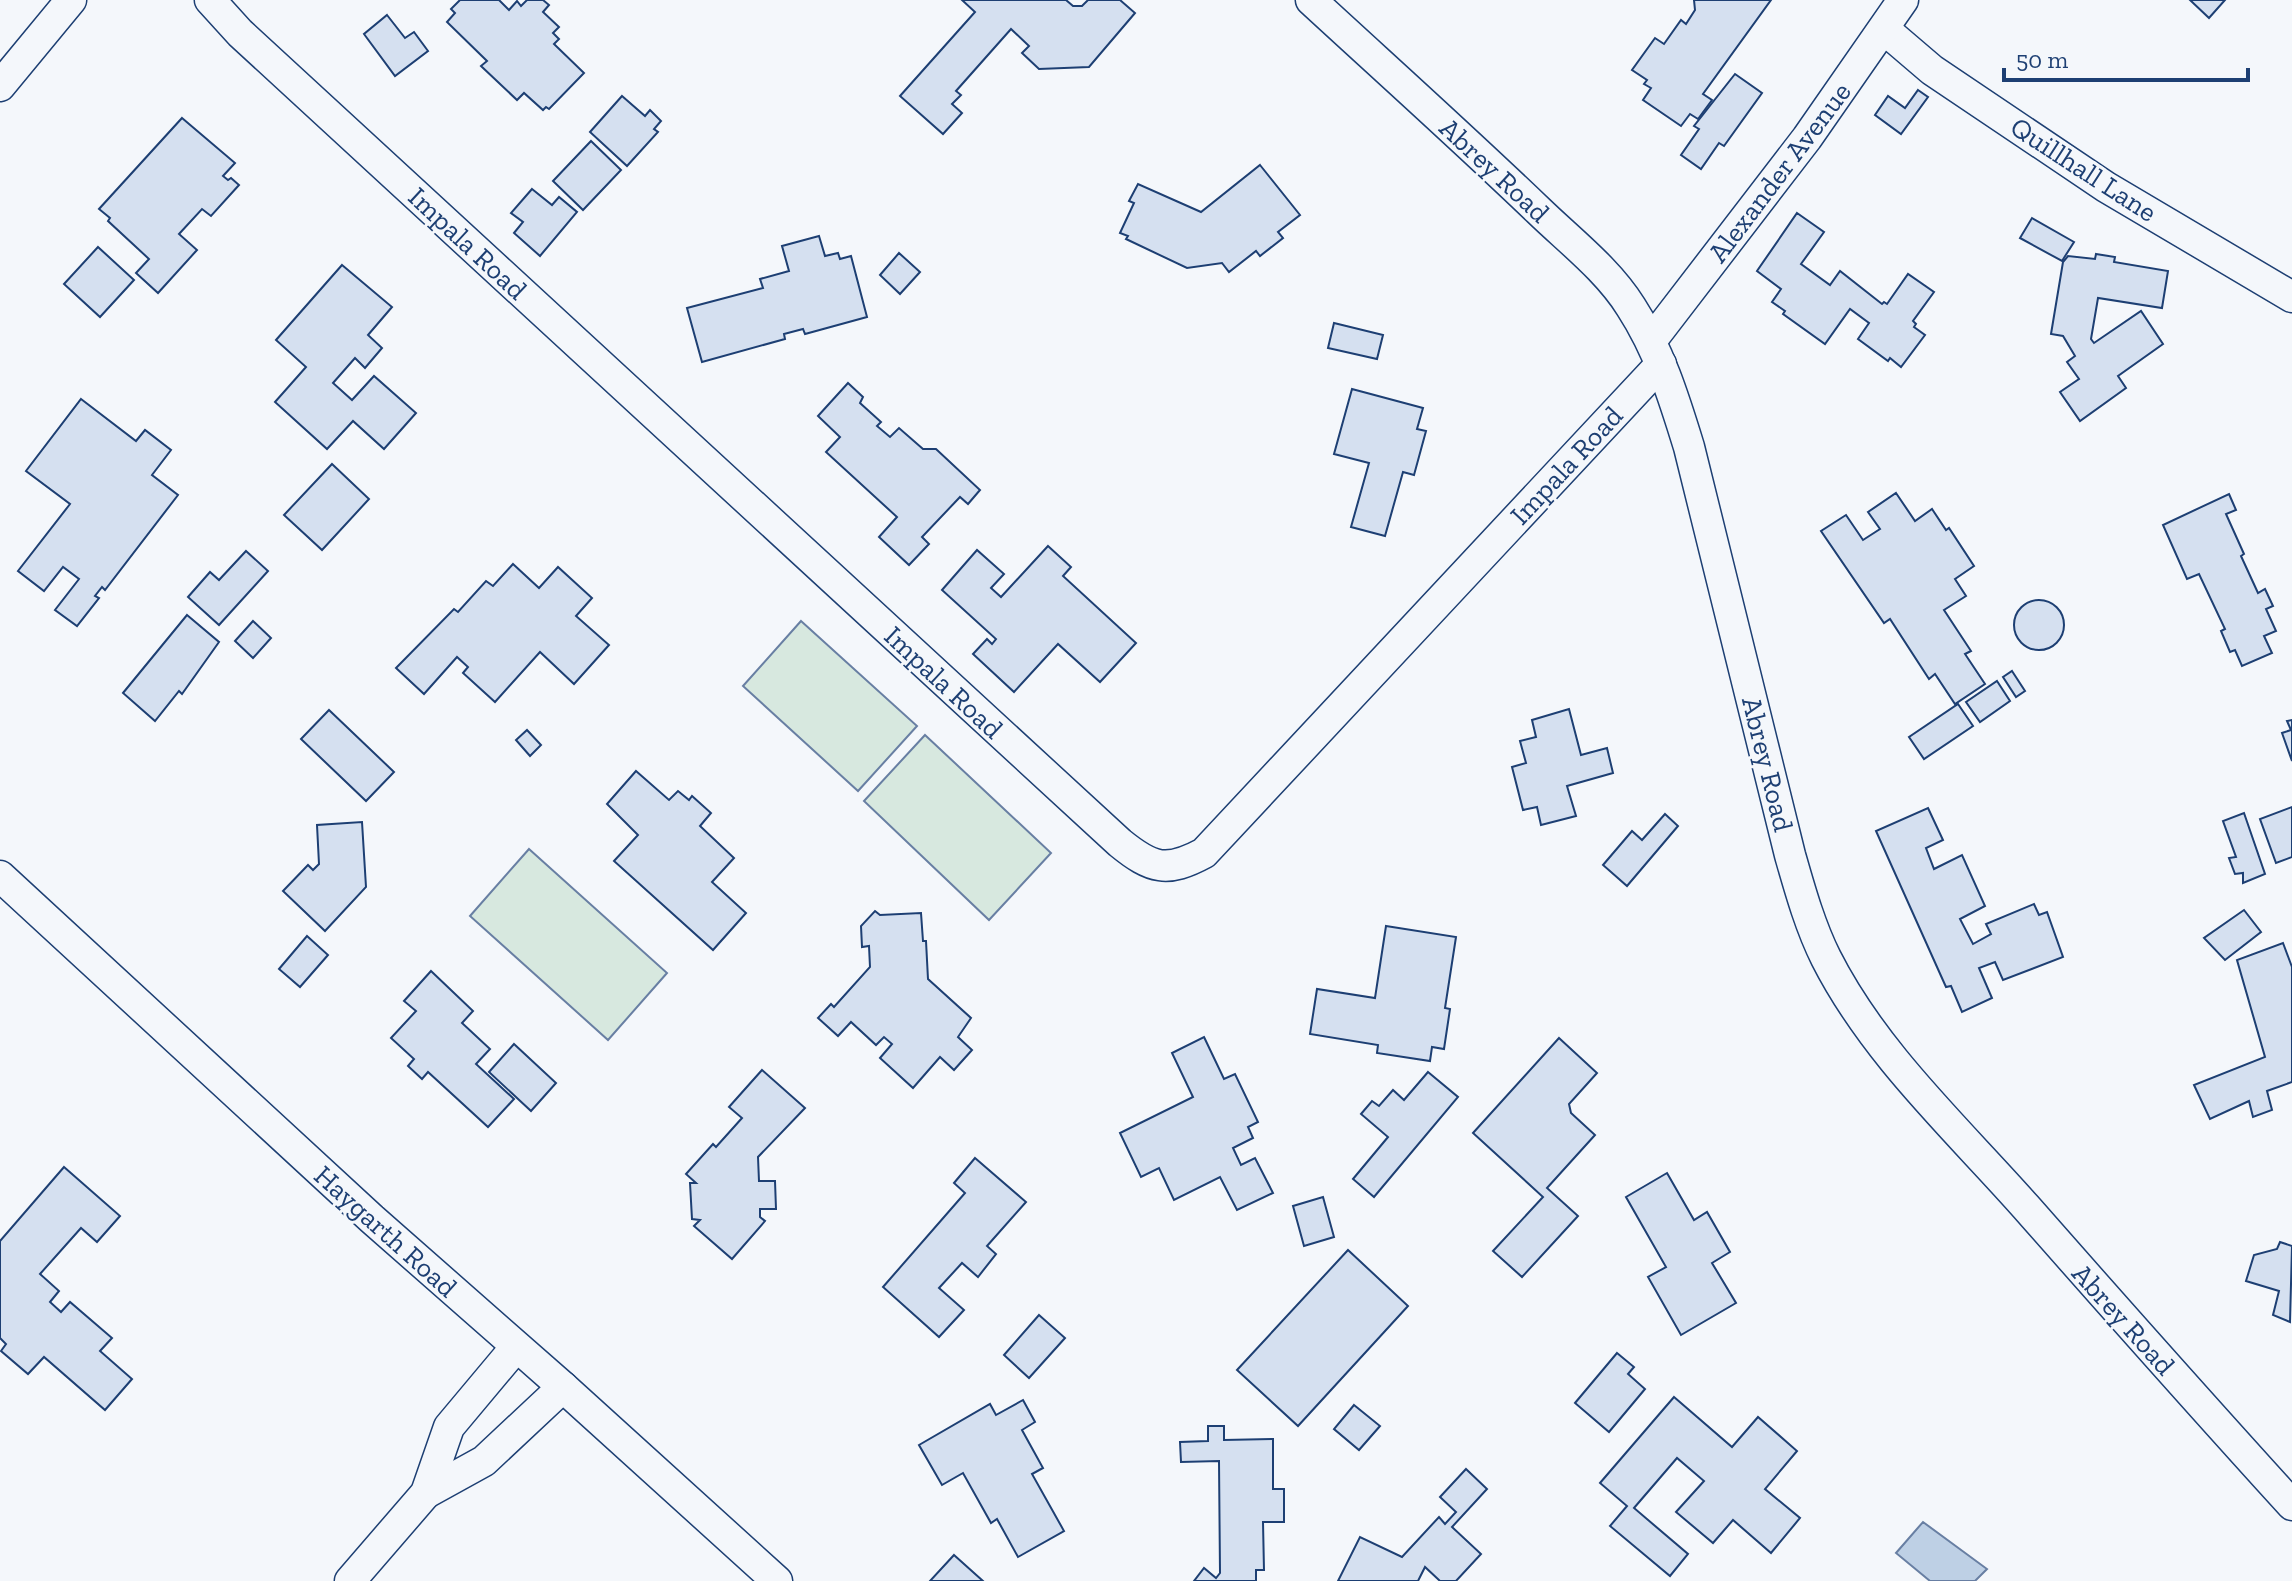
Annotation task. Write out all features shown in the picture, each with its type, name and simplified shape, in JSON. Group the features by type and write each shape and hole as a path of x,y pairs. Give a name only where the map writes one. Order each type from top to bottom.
{"street":[{"path":"0,86 71,0"},
{"name":"Impala Road","path":"210,0 240,33 1101,826 1148,863 1170,867 1204,853 1656,352"},
{"name":"Abrey Road","path":"1311,0 1615,284 1656,352 1689,447 1798,882 1825,955 1841,985 1878,1037 1962,1137 2292,1505"},
{"name":"Alexander Avenue","path":"1656,352 1903,0"},
{"name":"Quillhall Lane","path":"1884,29 1932,70 2106,187 2292,297"},
{"name":"Haygarth Road","path":"0,876 372,1219 777,1581"},
{"path":"426,1493 449,1427 516,1347"},
{"path":"350,1581 426,1493 484,1461 563,1387"}],"shaded area":[{"path":"801,621 917,726 858,791 743,686"},
{"path":"925,735 1051,853 989,920 864,801"},
{"path":"529,849 667,973 608,1040 470,916"}],"water":[{"path":"1923,1522 1987,1569 1975,1581 1930,1581 1896,1553"}],"building":[{"path":"460,0 499,0 509,10 517,1 521,6 527,0 543,0 549,5 543,12 559,27 553,33 559,39 554,44 584,73 549,109 546,107 543,110 524,93 517,100 481,66 487,61 447,22 455,13 451,9"},
{"path":"962,0 1066,0 1073,6 1082,6 1088,0 1120,0 1135,13 1089,67 1039,69 1022,53 1029,46 1011,29 956,91 961,95 952,104 962,113 943,134 900,96 975,12"},
{"path":"1694,0 1771,0 1703,94 1712,100 1698,119 1690,114 1681,126 1643,100 1651,88 1644,84 1647,80 1632,70 1655,38 1664,44 1681,20 1686,24 1695,10"},
{"path":"2190,0 2225,0 2209,18"},
{"path":"387,15 405,38 414,32 428,51 395,76 364,34"},
{"path":"1735,74 1762,93 1724,146 1719,143 1701,169 1681,155 1699,129 1694,126"},
{"path":"1918,90 1928,97 1901,134 1875,115 1888,96 1905,108"},
{"path":"622,96 645,116 650,110 661,121 654,129 658,132 627,166 590,132"},
{"path":"182,118 235,163 223,176 239,185 211,216 202,209 179,234 197,250 158,293 136,273 149,259 99,209"},
{"path":"591,141 621,170 583,210 553,181"},
{"path":"1260,165 1300,215 1278,232 1283,238 1260,256 1256,251 1229,272 1222,263 1187,268 1126,239 1128,236 1120,233 1134,203 1129,201 1138,184 1201,212"},
{"path":"532,189 552,205 559,197 577,212 540,256 514,233 523,222 511,213"},
{"path":"1797,213 1824,232 1801,264 1830,285 1840,271 1882,304 1887,304 1908,274 1934,292 1913,321 1916,324 1914,327 1925,335 1901,367 1858,339 1869,323 1850,309 1825,344 1783,314 1785,311 1772,302 1781,289 1757,271"},
{"path":"2032,218 2074,242 2062,261 2020,238"},
{"path":"819,236 825,256 838,253 840,259 851,256 867,317 805,334 803,329 784,334 785,339 702,362 687,308 763,288 760,279 789,271 782,246"},
{"path":"98,247 134,280 100,317 64,284"},
{"path":"899,253 920,272 900,294 880,275"},
{"path":"2096,254 2115,257 2114,262 2168,271 2162,308 2098,298 2091,339 2094,343 2141,311 2163,344 2118,376 2126,388 2080,421 2060,392 2079,379 2067,362 2075,356 2063,336 2051,334 2063,262 2068,256 2095,259"},
{"path":"342,265 392,307 368,335 382,348 365,368 355,358 333,383 352,400 374,376 416,413 384,449 353,421 327,449 275,402 306,367 276,340"},
{"path":"1334,323 1383,335 1377,359 1328,348"},
{"path":"848,383 863,397 860,403 881,422 877,426 890,437 899,428 923,449 936,449 980,490 968,504 960,497 922,537 929,544 909,565 879,537 897,517 826,452 840,437 818,416"},
{"path":"1352,389 1423,408 1417,429 1426,431 1414,475 1403,472 1385,536 1351,527 1369,463 1334,454"},
{"path":"81,399 136,441 145,430 171,450 152,475 178,495 105,590 102,587 95,596 99,598 77,626 55,610 79,579 63,567 44,591 18,571 70,504 26,471"},
{"path":"332,464 369,499 322,550 284,515"},
{"path":"1896,493 1915,521 1932,509 1946,530 1949,528 1974,566 1955,579 1966,596 1944,610 1971,651 1965,654 1985,684 1955,704 1935,674 1929,679 1890,619 1884,623 1821,531 1846,515 1863,540 1880,529 1868,512"},
{"path":"2229,494 2236,510 2226,514 2258,593 2265,589 2273,606 2266,609 2276,631 2264,636 2272,653 2242,666 2235,650 2230,652 2221,631 2225,629 2199,574 2187,579 2163,525"},
{"path":"1048,546 1071,567 1063,576 1136,643 1100,682 1058,644 1014,692 973,654 987,639 992,644 996,639 942,590 977,550 1004,574 991,588 1001,597"},
{"path":"246,551 268,571 219,625 188,597 210,572 219,580"},
{"path":"513,564 539,588 558,567 592,598 576,616 609,645 574,684 540,652 495,702 463,673 468,667 457,657 424,694 396,668 454,609 458,612 486,581 493,586"},
{"path":"2039,600 2057,607 2064,625 2057,643 2039,650 2021,643 2014,625 2021,607"},
{"path":"187,615 219,642 182,694 179,691 155,721 123,693"},
{"path":"253,621 271,638 253,658 235,641"},
{"path":"2012,671 2025,691 2016,697 2003,677"},
{"path":"1997,681 2010,701 1980,722 1966,702"},
{"path":"1958,704 1973,726 1924,759 1909,737"},
{"path":"1569,709 1581,755 1607,748 1613,773 1567,786 1576,816 1541,825 1537,807 1523,810 1512,767 1526,763 1520,741 1536,737 1532,720"},
{"path":"329,710 394,772 366,801 301,739"},
{"path":"2292,720 2292,761 2282,733 2291,730 2287,721"},
{"path":"527,730 541,745 530,756 516,740"},
{"path":"636,771 669,800 678,791 689,800 692,796 711,813 700,826 734,858 712,882 746,913 713,950 614,861 638,835 607,804"},
{"path":"2292,807 2292,857 2276,863 2260,819"},
{"path":"1928,808 1943,840 1926,848 1934,869 1962,855 1985,906 1960,919 1973,944 1991,934 1986,924 2034,904 2039,915 2047,912 2063,957 2003,980 1995,962 1979,968 1992,998 1962,1012 1951,986 1946,987 1876,831"},
{"path":"2244,813 2265,874 2243,883 2243,873 2235,874 2229,858 2236,857 2223,821"},
{"path":"1665,814 1678,826 1627,886 1603,865 1632,831 1642,840"},
{"path":"362,822 366,887 325,931 283,891 308,865 313,870 319,864 317,825"},
{"path":"2244,910 2261,932 2225,960 2204,938"},
{"path":"875,911 880,915 921,913 928,979 971,1018 958,1037 972,1050 954,1070 940,1057 913,1088 880,1058 892,1044 884,1037 876,1045 851,1022 838,1036 818,1018 831,1004 834,1007 870,967 869,946 862,947 861,926"},
{"path":"1386,926 1456,937 1445,1008 1450,1009 1444,1049 1432,1047 1430,1061 1377,1053 1378,1045 1310,1034 1317,989 1375,998"},
{"path":"307,936 328,955 300,987 279,969"},
{"path":"2283,943 2292,967 2292,1082 2267,1091 2272,1110 2253,1117 2249,1101 2210,1119 2194,1085 2265,1057 2237,960"},
{"path":"431,971 473,1011 462,1023 490,1049 476,1064 514,1099 488,1127 428,1072 422,1079 408,1066 414,1059 391,1038 416,1011 404,1001"},
{"path":"1204,1037 1224,1079 1235,1074 1258,1122 1248,1127 1253,1138 1233,1148 1241,1165 1255,1158 1273,1193 1237,1210 1220,1177 1174,1200 1159,1168 1141,1177 1120,1133 1193,1097 1172,1053"},
{"path":"1559,1038 1597,1073 1569,1104 1571,1113 1595,1135 1547,1188 1578,1216 1522,1277 1493,1251 1543,1197 1473,1133"},
{"path":"514,1044 556,1083 531,1111 489,1072"},
{"path":"762,1070 805,1108 758,1157 759,1181 775,1181 776,1209 760,1209 760,1217 765,1221 732,1259 694,1226 700,1220 692,1219 690,1183 696,1183 686,1174 742,1118 729,1107"},
{"path":"1428,1072 1458,1097 1374,1197 1353,1179 1388,1137 1361,1114 1372,1101 1379,1106 1393,1090 1404,1100"},
{"path":"975,1158 1026,1202 987,1246 996,1254 978,1277 962,1263 939,1288 964,1310 939,1337 883,1287 965,1193 954,1183"},
{"path":"64,1167 120,1216 97,1242 81,1228 40,1274 59,1291 50,1302 61,1312 70,1302 112,1338 100,1351 132,1379 105,1410 44,1357 28,1374 1,1351 6,1344 0,1338 0,1241"},
{"path":"1667,1173 1694,1220 1707,1212 1730,1252 1712,1263 1736,1303 1681,1335 1648,1277 1666,1267 1626,1197"},
{"path":"1323,1197 1334,1237 1304,1246 1293,1206"},
{"path":"2280,1242 2292,1246 2290,1322 2273,1315 2279,1291 2246,1281 2254,1255 2277,1249"},
{"path":"1348,1250 1408,1306 1298,1426 1237,1370"},
{"path":"1039,1315 1065,1338 1029,1378 1004,1355"},
{"path":"1617,1353 1634,1367 1628,1374 1645,1389 1609,1432 1575,1403"},
{"path":"1674,1397 1732,1447 1758,1417 1797,1451 1765,1489 1800,1518 1771,1553 1733,1520 1713,1543 1676,1512 1704,1481 1677,1458 1634,1508 1688,1554 1670,1576 1610,1526 1627,1506 1600,1483"},
{"path":"1023,1400 1035,1422 1022,1430 1043,1468 1032,1474 1064,1531 1018,1557 997,1519 991,1523 963,1473 942,1485 919,1445 990,1404 996,1415"},
{"path":"1354,1405 1380,1426 1359,1450 1334,1429"},
{"path":"1208,1426 1224,1426 1224,1440 1273,1439 1273,1489 1284,1489 1284,1522 1263,1522 1264,1570 1256,1570 1256,1581 1194,1581 1204,1568 1216,1578 1220,1573 1219,1461 1181,1462 1180,1442 1208,1441"},
{"path":"1466,1469 1487,1489 1452,1527 1481,1554 1456,1581 1440,1581 1425,1567 1418,1581 1338,1581 1360,1537 1402,1557 1439,1517 1445,1524 1456,1512 1440,1497"},
{"path":"954,1555 983,1581 930,1581"}]}
